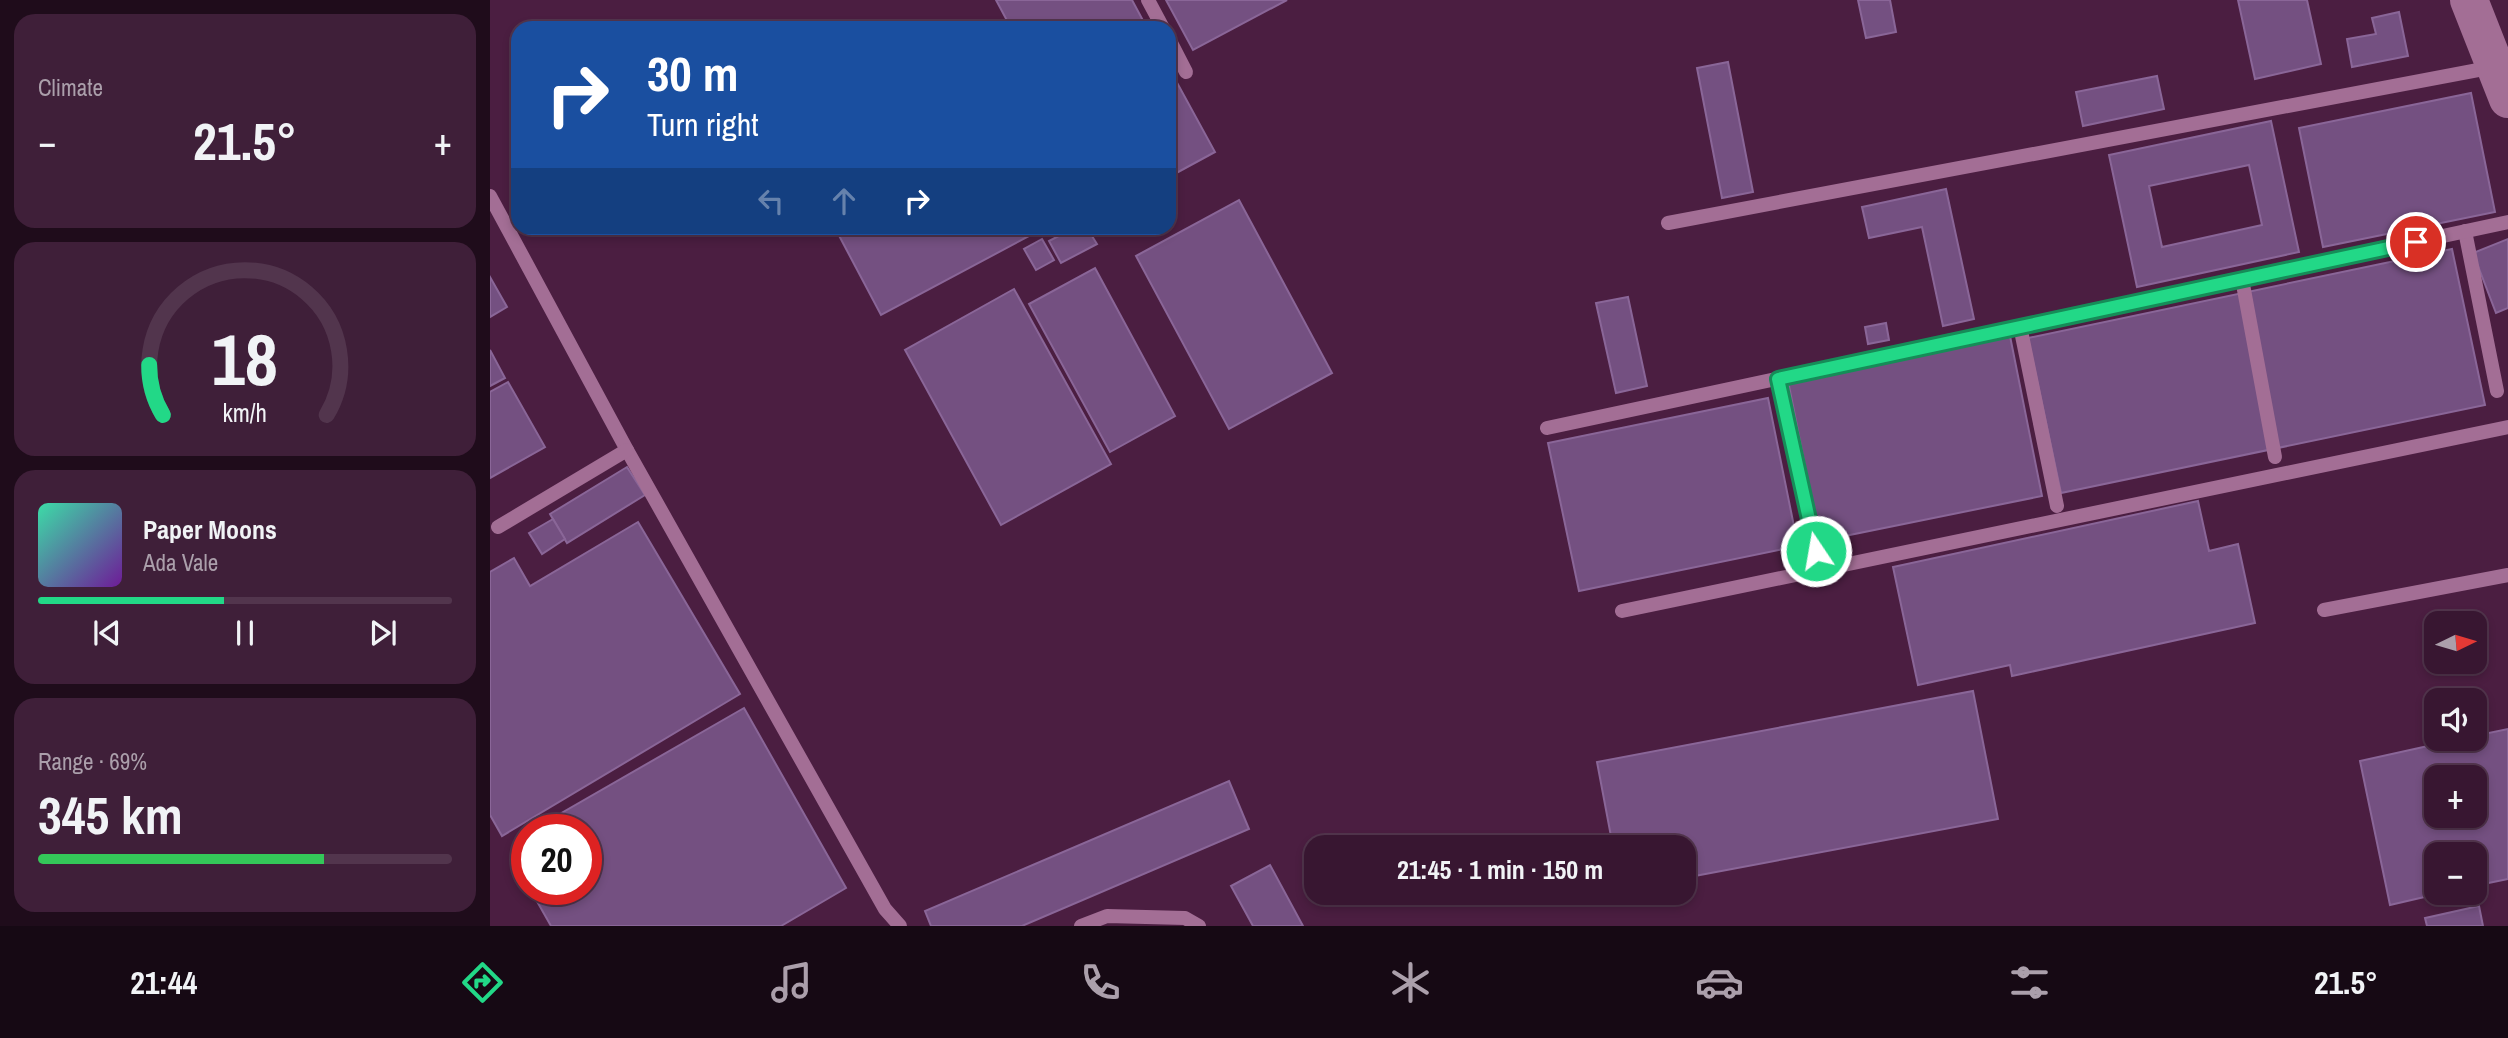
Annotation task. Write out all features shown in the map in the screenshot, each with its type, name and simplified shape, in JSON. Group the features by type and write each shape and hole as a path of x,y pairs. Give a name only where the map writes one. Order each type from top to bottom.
{"main road":[{"path":"2469,0 2502,83"}],"lane":[{"path":"1149,0 1160,21"},
{"path":"1176,53 1186,72"},
{"path":"1668,223 2502,83"},
{"path":"490,196 511,235"},
{"path":"1547,428 2508,222"},
{"path":"2465,231 2497,391"},
{"path":"511,235 627,450 885,909 900,926"},
{"path":"2242,279 2275,457"},
{"path":"2021,326 2057,506"},
{"path":"1778,379 1816,551"},
{"path":"1622,611 2508,427"},
{"path":"498,527 627,450"},
{"path":"2324,610 2508,575"},
{"path":"1082,926 1107,916 1185,918 1199,926"}],"building":[{"path":"996,0 1132,0 1143,21 1007,21"},
{"path":"1166,0 1287,0 1193,50"},
{"path":"1858,0 1890,0 1896,32 1866,38"},
{"path":"2238,0 2307,0 2321,64 2255,79"},
{"path":"2399,12 2408,56 2352,67 2347,39 2376,34 2372,18"},
{"path":"1728,62 1753,192 1722,198 1697,68"},
{"path":"2157,76 2164,109 2083,126 2076,92"},
{"path":"1176,81 1215,152 1176,173"},
{"path":"2471,93 2495,212 2323,247 2299,128"},
{"path":"2271,121 2299,252 2137,287 2109,155","holes":["2249,165 2262,225 2162,247 2149,186"]},
{"path":"1946,189 1974,319 1943,326 1922,227 1869,238 1862,207"},
{"path":"1239,200 1332,373 1229,429 1136,256"},
{"path":"839,235 1031,235 881,315"},
{"path":"1061,235 1091,235 1097,244 1061,263 1049,241"},
{"path":"1042,239 1054,260 1036,270 1024,249"},
{"path":"2508,239 2508,308 2496,313 2473,253"},
{"path":"2452,249 2485,405 2061,493 2028,338"},
{"path":"1095,268 1175,416 1110,452 1029,304"},
{"path":"490,277 507,307 490,317"},
{"path":"1014,289 1111,464 1001,525 905,350"},
{"path":"1628,297 1647,386 1616,393 1596,303"},
{"path":"1886,323 1889,340 1868,344 1865,327"},
{"path":"2010,336 2042,496 1820,541 1788,381"},
{"path":"490,350 505,378 490,386"},
{"path":"508,382 545,447 490,478 490,392"},
{"path":"1768,398 1798,546 1579,591 1548,443"},
{"path":"627,467 645,495 567,543 550,514"},
{"path":"2198,501 2209,551 2238,544 2255,623 2012,676 2010,665 1918,685 1893,567"},
{"path":"553,519 565,539 542,554 529,533"},
{"path":"638,522 740,694 539,814 511,814 511,831 502,836 490,815 490,572 514,558 530,586"},
{"path":"1973,691 1998,819 1696,876 1696,835 1611,835 1597,762"},
{"path":"744,708 846,888 781,926 551,926 539,905 602,905 602,814 560,814"},
{"path":"2508,729 2508,879 2487,883 2487,842 2424,842 2424,897 2390,905 2360,761 2424,747 2424,751 2487,751 2487,733"},
{"path":"1229,781 1249,829 1022,926 931,926 925,911"},
{"path":"1270,865 1303,926 1253,926 1231,886"},
{"path":"2479,906 2483,926 2427,926 2425,918"}],"route":[{"path":"1816,551 1778,379 2416,242"}]}
